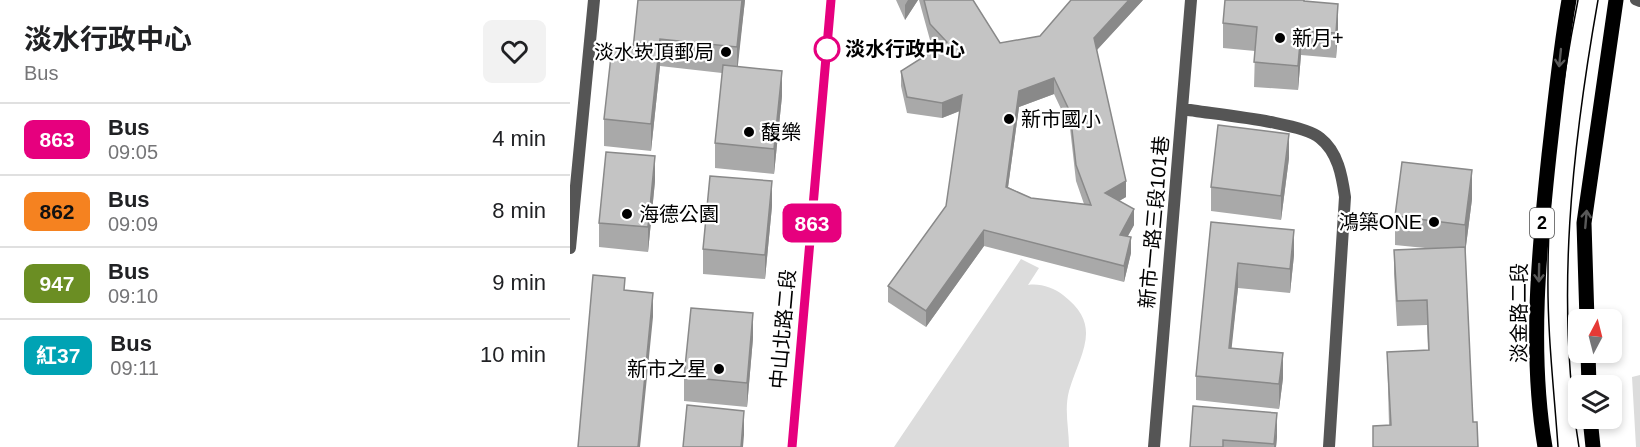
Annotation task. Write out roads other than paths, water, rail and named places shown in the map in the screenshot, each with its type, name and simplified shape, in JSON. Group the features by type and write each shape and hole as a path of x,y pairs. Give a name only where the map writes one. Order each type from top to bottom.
{"main road":[{"name":"淡金路二段","path":"1545,447 1541,421 1540,264 1562,38 1569,0"},
{"path":"1587,309 1584,223 1616,0"},
{"path":"1591,429 1593,447"}],"street":[{"path":"570,248 594,0"},
{"name":"中山北路二段","path":"792,447 831,0"},
{"name":"新市一路三段101巷","path":"1154,447 1191,0"},
{"path":"1183,110 1283,124 1320,137 1340,166 1345,197 1329,447"}],"lane":[{"path":"1635,0 1640,2"}],"tram line":[{"path":"1558,447 1548,295 1550,205 1566,67 1578,0"},
{"path":"1579,447 1568,335 1570,223 1581,111 1598,0"}],"place":[{"name":"新月+","path":"1280,38"},
{"name":"淡水行政中心","path":"827,49"},
{"name":"淡水崁頂郵局","path":"726,52"},
{"name":"新市國小","path":"1009,119"},
{"name":"馥樂","path":"749,132"},
{"name":"海德公園","path":"627,214"},
{"name":"鴻築ONE","path":"1434,222"},
{"name":"新市之星","path":"719,369"}]}
